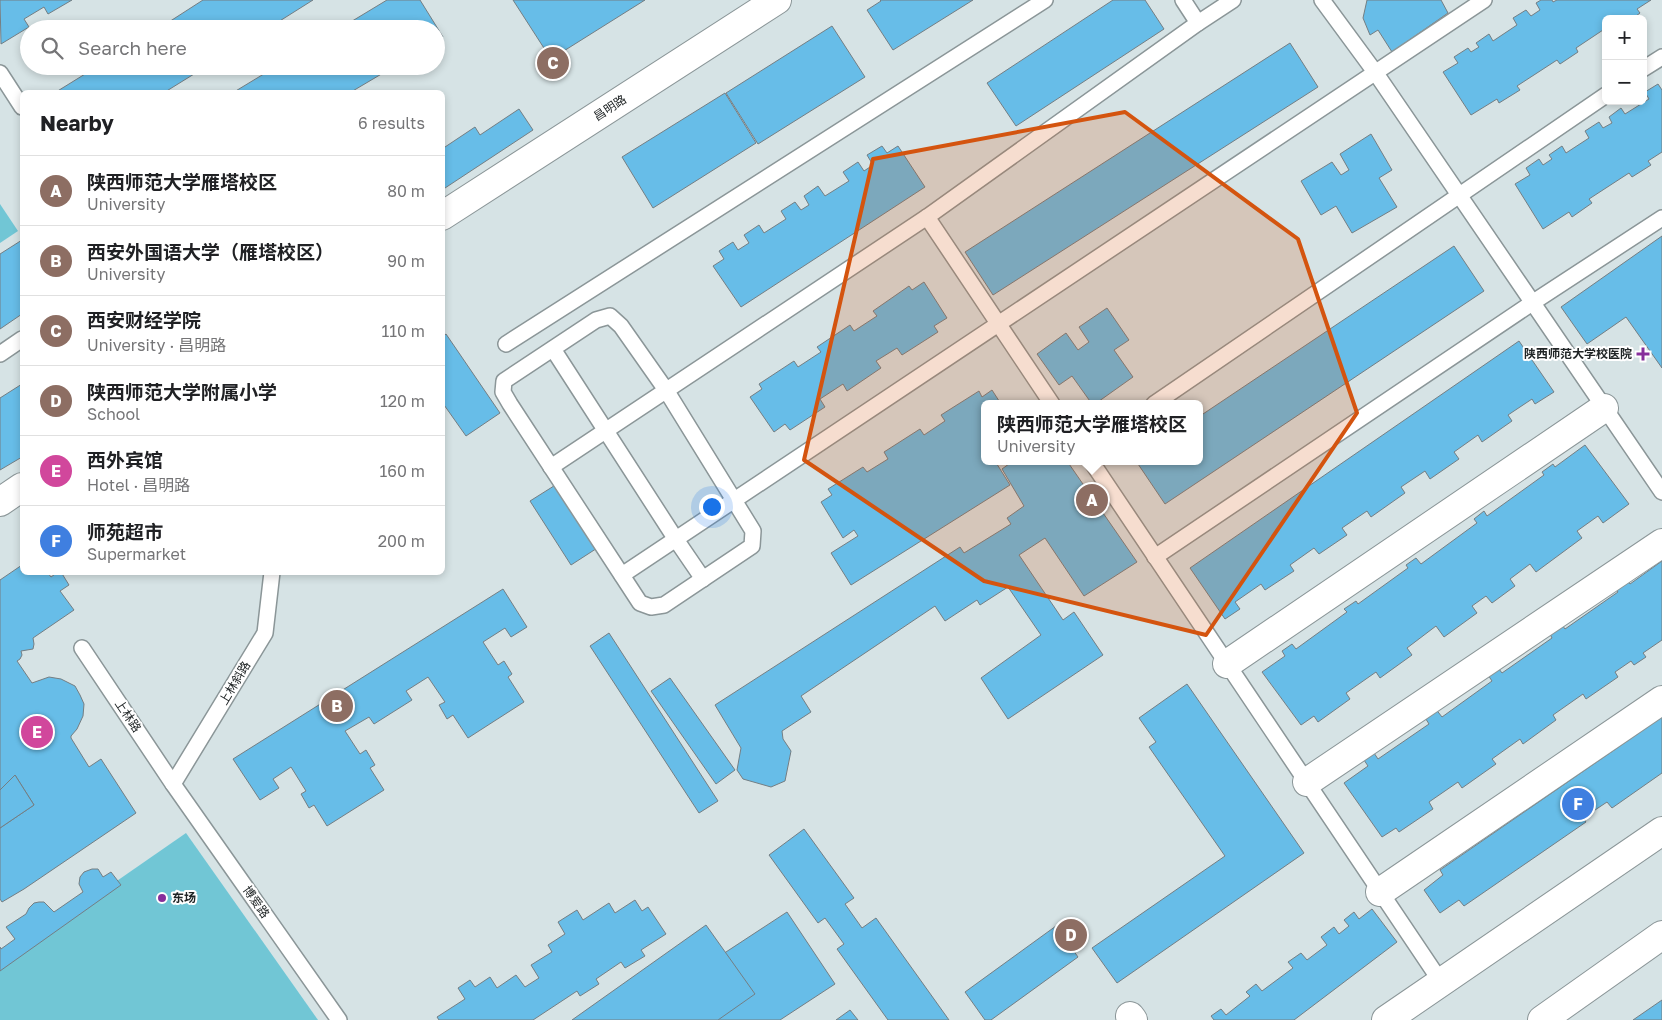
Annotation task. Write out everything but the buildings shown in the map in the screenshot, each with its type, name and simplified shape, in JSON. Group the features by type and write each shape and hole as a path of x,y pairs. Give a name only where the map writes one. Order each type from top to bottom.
{"street":[{"name":"昌明路","path":"445,214 776,0"},
{"path":"1227,664 1604,408"},
{"path":"0,502 20,488"},
{"path":"1307,782 1662,543"},
{"path":"1380,892 1662,700"},
{"path":"1386,1020 1662,831"},
{"path":"1542,1020 1662,935"}],"lane":[{"path":"506,344 1045,0"},
{"path":"1183,0 1198,23"},
{"path":"551,468 927,218 1198,23 1233,0"},
{"path":"1322,0 1375,72 1662,492"},
{"path":"622,575 1484,0"},
{"path":"1647,67 1662,57"},
{"path":"0,73 20,104"},
{"path":"1160,400 1458,194 1602,98"},
{"path":"927,218 1049,400"},
{"path":"1155,556 1662,218"},
{"path":"610,316 621,326 666,390 753,531 752,546 664,605 651,607 640,603 503,392 504,381 596,320 610,316"},
{"path":"0,354 20,340"},
{"path":"553,348 703,580"},
{"path":"1094,465 1441,982"},
{"name":"上林斜路","path":"173,784 265,633 272,575"},
{"name":"上林路","path":"82,648 173,784"},
{"name":"博爱路","path":"173,784 339,1020"}],"highlighted area":[{"path":"1125,112 1298,239 1357,413 1206,635 984,581 804,460 873,159"}],"shaded area":[{"path":"0,204 18,231 0,243"},
{"name":"东场","path":"186,833 318,1020 0,1020 0,962"}],"place":[{"name":"西安财经学院","path":"553,63"},
{"name":"陕西师范大学校医院","path":"1643,354"},
{"name":"陕西师范大学雁塔校区","path":"1092,500"},
{"name":"西安外国语大学（雁塔校区）","path":"337,706"},
{"name":"西外宾馆","path":"37,732"},
{"name":"师苑超市","path":"1578,804"},
{"name":"东场","path":"162,898"},
{"name":"陕西师范大学附属小学","path":"1071,935"}]}
